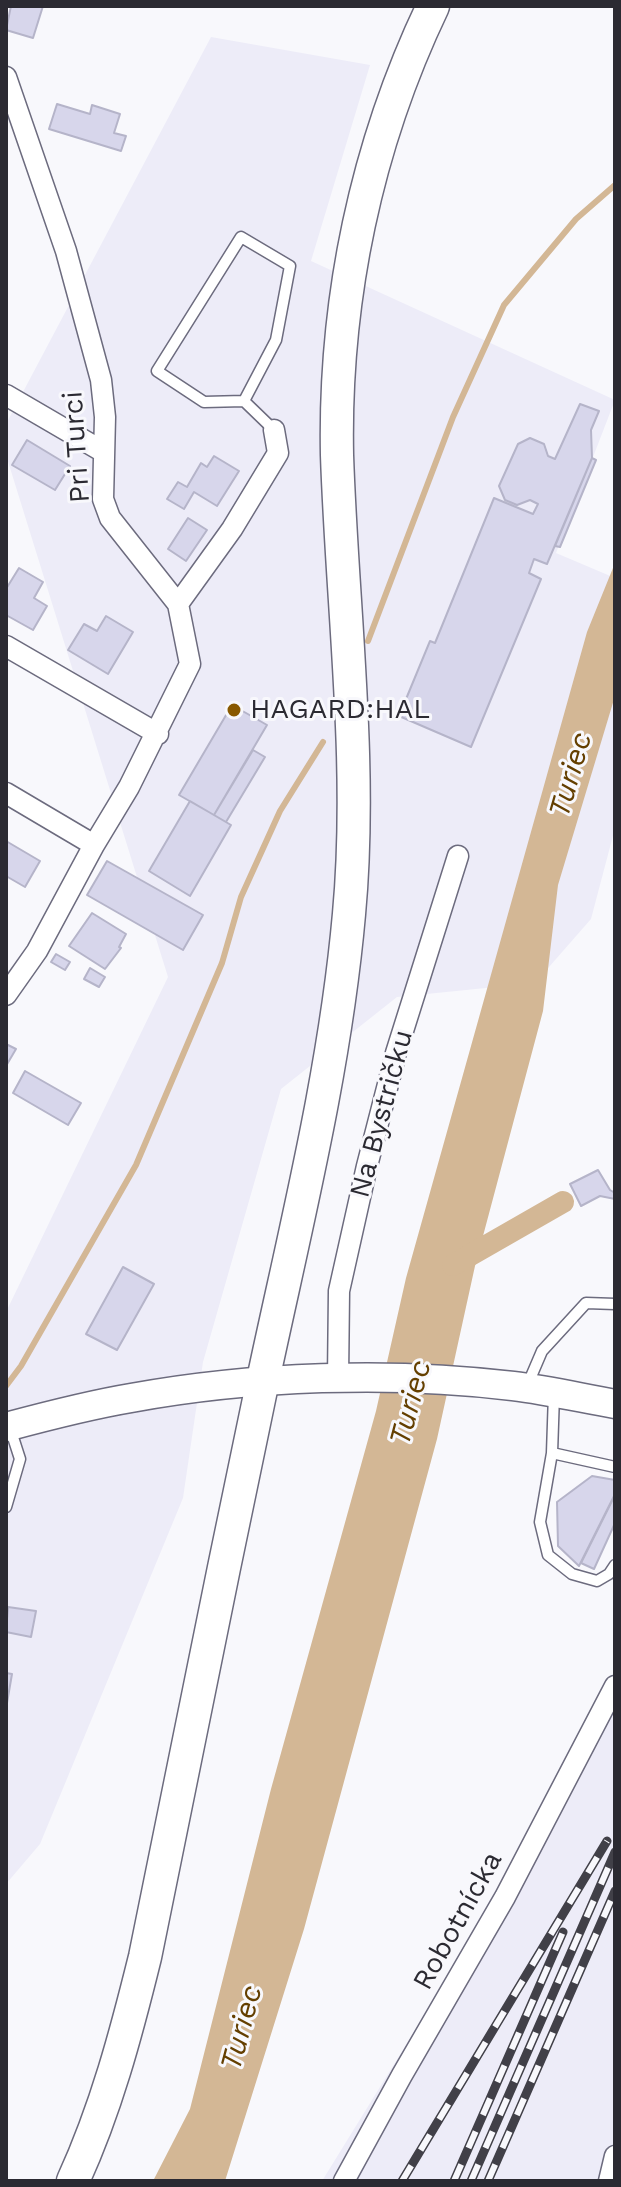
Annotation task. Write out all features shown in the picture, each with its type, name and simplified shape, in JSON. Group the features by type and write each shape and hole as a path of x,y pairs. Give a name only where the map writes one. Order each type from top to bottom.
{"main road":[{"path":"73,2181 104,2107 123,2047 145,1957 335,1033 349,911 353,828 336,398 340,334 353,251 378,145 433,6"}],"street":[{"name":"Pri Turci","path":"6,77 66,251 101,380 105,417 103,499 110,518 178,604 190,664 158,734 37,951 6,995"},
{"path":"6,395 102,451"},
{"path":"178,604 232,529 278,453 274,430"},
{"path":"6,646 158,734"},
{"path":"6,793 94,845"},
{"name":"Na Bystričku","path":"348,1378 339,1291 396,1053 458,856"},
{"path":"8,1426 129,1398 262,1383 348,1378 476,1382 615,1404"},
{"name":"Robotnícka","path":"344,2181 505,1897 615,1686"},
{"path":"609,2181 615,2156"}],"lane":[{"path":"244,401 276,340 290,266 241,237 157,371 204,402 244,401 274,430"},
{"path":"615,1304 606,1301 586,1303 542,1351 540,1390 552,1453 540,1522 548,1555 572,1574 597,1581 609,1574 615,1565"},
{"path":"6,1507 20,1459 8,1426"},
{"path":"552,1453 615,1467"}],"shaded area":[{"path":"211,37 370,65 311,261 615,400 556,553 615,578 615,828 591,919 535,983 397,997 281,1089 203,1362 183,1498 40,1844 6,1884 6,1312 168,977 6,455 6,424"},
{"path":"615,1706 615,2181 322,2181"}],"water":[{"name":"Turiec","path":"615,563 615,696 558,885 543,1011 475,1266 437,1439 304,1929 225,2181 153,2181 190,2109 271,1789 376,1411 406,1278 587,632"}],"building":[{"path":"11,6 43,6 33,38 6,30"},
{"path":"57,104 90,114 92,105 120,114 114,133 126,136 121,151 49,129"},
{"path":"580,404 599,411 591,430 592,458 547,564 534,559 529,573 541,579 471,747 399,716 430,641 435,643 494,498 533,514 538,504 530,500 517,505 505,500 499,486 518,444 530,438 544,444 548,456 555,459"},
{"path":"27,440 70,466 55,490 12,465"},
{"path":"214,456 239,471 217,506 194,492 184,509 167,499 178,482 187,487 201,463 207,467"},
{"path":"592,458 596,460 560,547 555,546"},
{"path":"188,518 207,530 186,561 168,549"},
{"path":"19,568 43,582 34,598 47,606 33,630 6,615 6,589"},
{"path":"106,616 133,632 108,674 68,650 84,624 97,631"},
{"path":"232,705 267,725 214,815 179,795"},
{"path":"253,750 265,757 226,822 214,815"},
{"path":"190,801 231,825 190,896 149,871"},
{"path":"6,841 40,861 25,887 6,876"},
{"path":"107,861 203,915 183,950 87,895"},
{"path":"92,913 126,934 121,948 105,969 69,946"},
{"path":"56,954 70,962 65,970 51,962"},
{"path":"90,968 105,977 99,987 84,979"},
{"path":"6,1044 16,1049 6,1066"},
{"path":"25,1071 81,1103 68,1125 13,1093"},
{"path":"598,1170 615,1193 615,1199 600,1196 581,1206 570,1184"},
{"path":"123,1267 154,1284 117,1350 86,1334"},
{"path":"592,1476 615,1480 615,1494 579,1566 558,1546 557,1502"},
{"path":"614,1497 615,1523 594,1569 581,1563"},
{"path":"8,1607 36,1611 31,1637 6,1632"},
{"path":"6,1673 12,1674 7,1703 6,1703"}],"waterway":[{"path":"368,641 453,417 504,305 576,219 615,185"},
{"path":"6,1386 21,1366 136,1165 222,963 241,897 280,811 323,742"},
{"path":"453,1265 563,1202"}],"railway":[{"path":"402,2181 607,1841"},
{"path":"471,2181 615,1852"},
{"path":"488,2181 615,1891"},
{"path":"454,2181 563,1932"}],"place":[{"name":"HAGARD:HAL","path":"234,710"}]}
